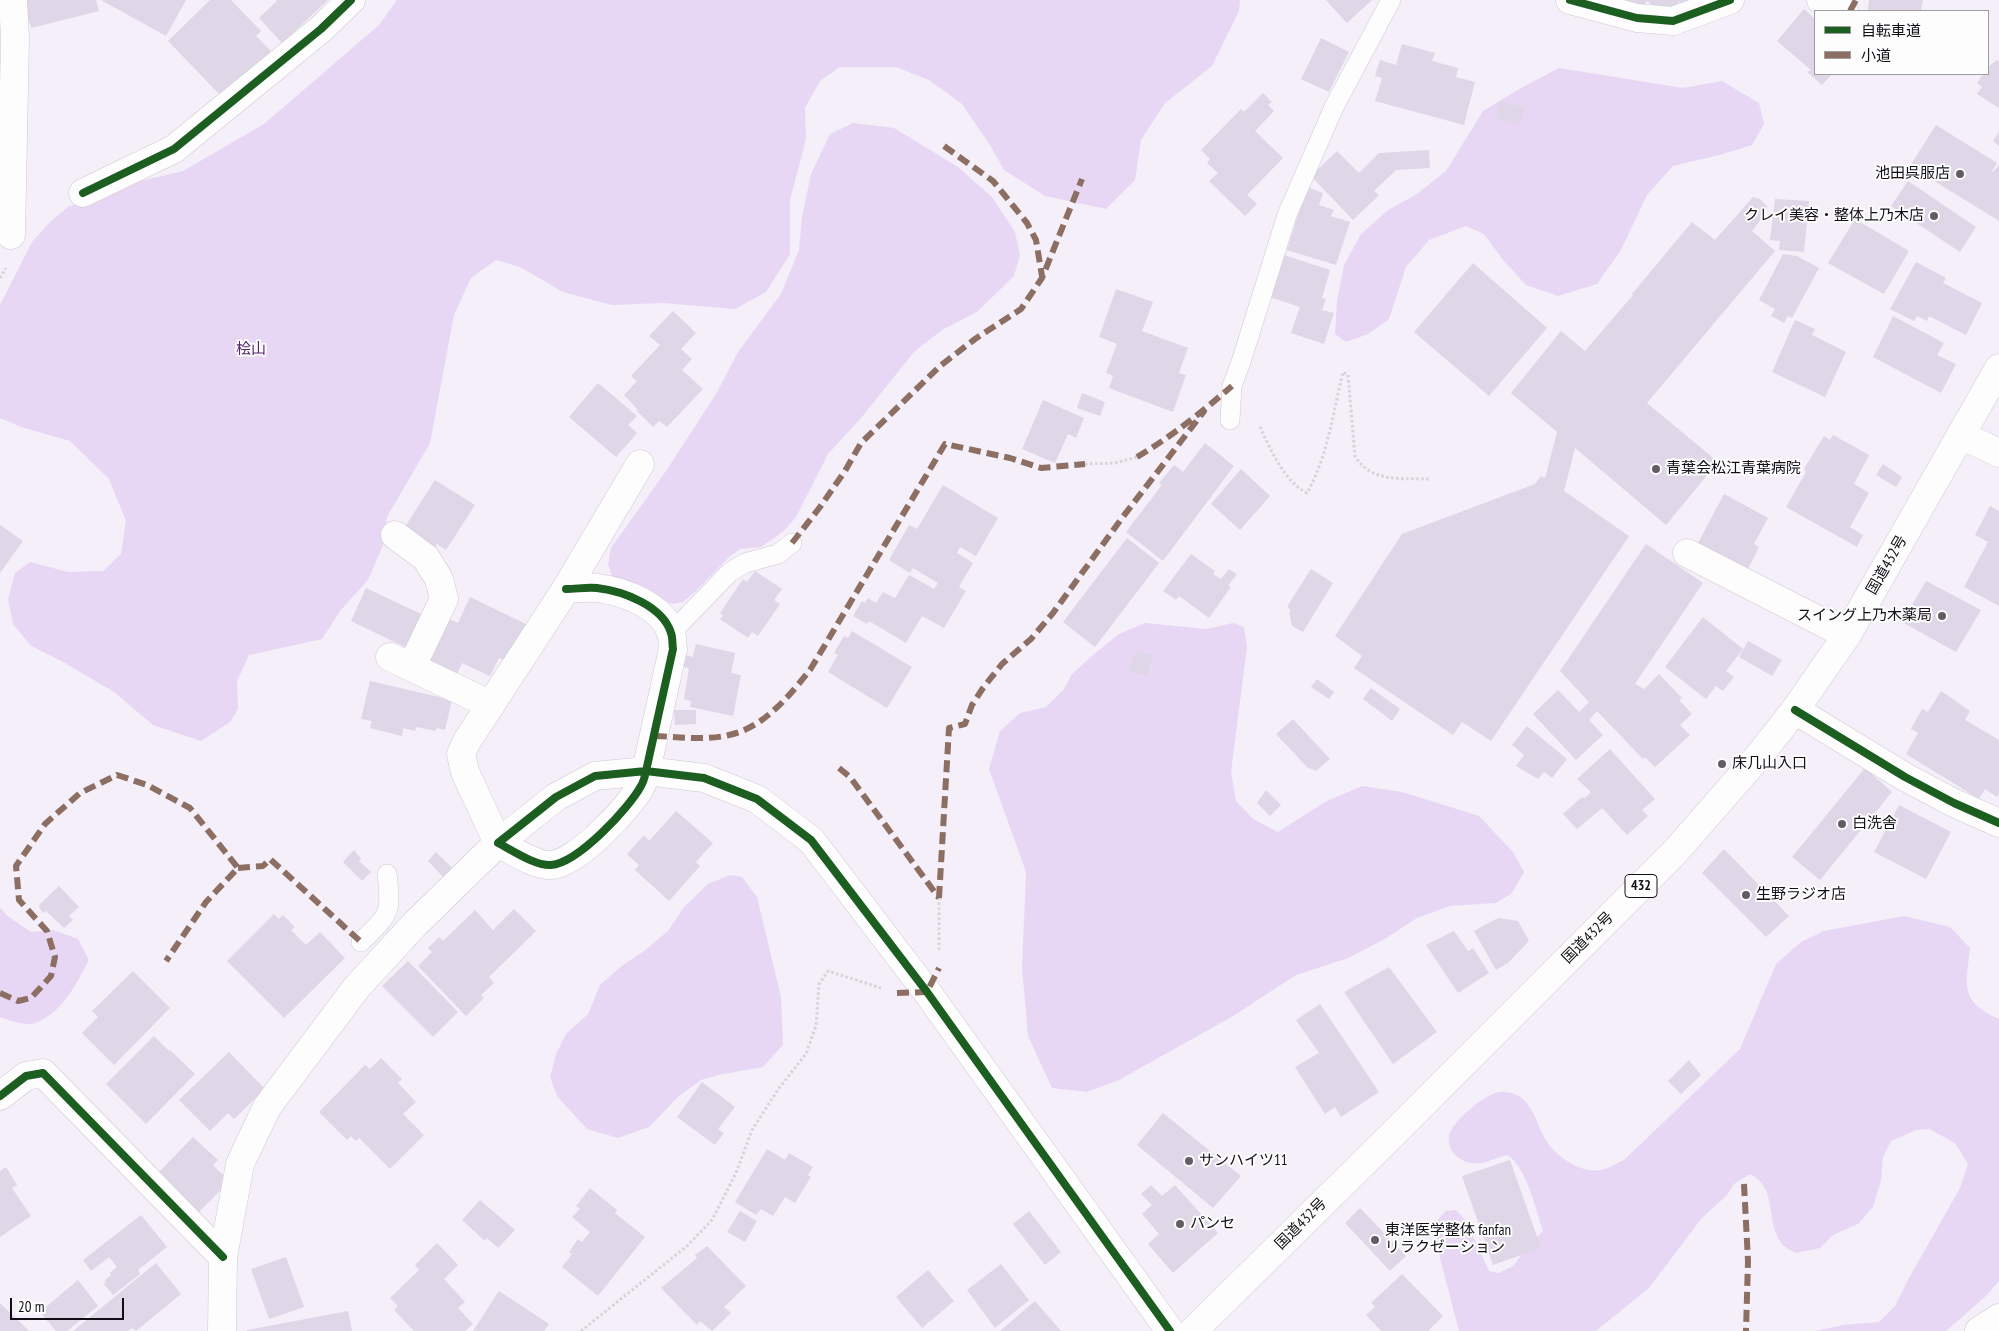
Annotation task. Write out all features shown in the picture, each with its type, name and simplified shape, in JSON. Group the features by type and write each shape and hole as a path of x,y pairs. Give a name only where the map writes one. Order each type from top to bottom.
{"main road":[{"path":"11,235 15,38 13,0"},
{"path":"83,193 174,149 321,29 351,0"},
{"path":"1570,0 1637,18 1673,20 1730,0"},
{"path":"1821,0 1842,10"},
{"name":"国道432号","path":"1193,1331 1676,852 1758,757 1795,710 1847,635 1999,368"},
{"path":"1961,435 1999,453"},
{"path":"566,589 597,588 624,594 648,605 665,620 671,633 673,649 642,785 619,814 591,843 573,856 551,865 531,861 498,843 465,772 461,754 467,741 566,589 640,464"},
{"path":"395,535 426,558 439,579 444,599 401,661 491,705"},
{"path":"1687,553 1847,635"},
{"path":"1795,710 1905,777 1954,803 1999,823"},
{"path":"222,1331 223,1257 240,1164 267,1107 357,987 414,926 498,843 556,798 594,776 646,771 704,778 757,799 811,840 927,992 1170,1331"},
{"path":"0,1096 26,1076 43,1073 223,1257"},
{"path":"1979,1331 1999,1318"}],"lane":[{"path":"1230,420 1232,386 1287,215 1334,107 1391,0"},
{"path":"671,633 730,572 744,563 778,554 792,544"},
{"path":"361,942 388,913 390,895 387,874"}],"path":[{"path":"1257,421 1272,452 1291,480 1307,493 1316,478 1324,454 1344,372 1348,375 1355,456 1361,466 1373,474 1389,478 1429,478"},
{"path":"1085,464 1115,463 1137,457"},
{"path":"939,951 940,898"},
{"path":"580,1331 687,1246 712,1220 736,1173 752,1130 779,1088 806,1054 816,1026 819,984 828,972 888,990"}],"green space":[{"name":"桧山","path":"397,0 1240,0 1239,11 1212,66 1165,103 1141,140 1135,180 1106,209 1045,196 1004,170 990,145 962,104 929,80 896,67 840,67 820,81 805,108 806,139 790,200 790,254 766,292 735,309 663,303 612,305 563,292 520,267 496,260 471,278 454,315 430,443 387,517 384,543 368,580 340,611 322,639 249,655 237,681 238,709 230,722 201,741 153,725 114,692 65,663 31,646 13,624 8,599 15,573 30,562 68,572 103,571 121,554 126,521 109,479 70,441 21,427 0,418 0,305 32,242 50,222 68,207 128,184 183,171 264,124 379,25"},
{"path":"1559,68 1683,88 1722,81 1759,103 1764,124 1752,145 1673,166 1647,195 1621,250 1597,284 1558,296 1526,285 1503,260 1484,234 1466,226 1429,240 1406,267 1389,319 1368,334 1346,342 1335,334 1337,301 1344,265 1361,234 1388,210 1417,194 1446,171 1483,111"},
{"path":"853,123 894,128 958,167 992,197 1015,232 1020,255 1014,276 977,312 942,330 914,352 861,418 828,454 796,517 784,531 761,547 740,549 729,557 683,602 672,604 613,579 608,564 611,548 666,471 716,394 738,352 781,294 799,250 802,217 811,174 830,134"},
{"path":"1145,623 1206,629 1233,623 1244,627 1247,647 1231,772 1236,801 1253,819 1278,832 1325,802 1362,786 1402,792 1479,816 1513,852 1524,872 1512,893 1496,903 1450,906 1417,918 1383,940 1348,958 1296,975 1233,1016 1119,1080 1087,1092 1052,1088 1028,1036 1022,968 1026,872 989,769 1000,731 1020,713 1046,707 1064,689 1072,674 1093,655 1119,634"},
{"path":"730,875 742,877 757,897 781,997 783,1045 763,1067 701,1080 678,1097 649,1127 618,1138 587,1129 557,1096 550,1077 556,1054 566,1034 588,1014 600,985 668,931 684,907 708,884"},
{"path":"0,907 6,915 31,932 53,930 78,939 89,960 62,1004 38,1022 29,1024 19,1023 0,1017"},
{"path":"1904,916 1950,927 1970,948 1967,982 1971,999 1977,1006 1999,1019 1999,1281 1986,1296 1946,1331 1815,1331 1843,1325 1879,1322 1895,1306 1960,1188 1968,1164 1955,1143 1929,1129 1916,1130 1891,1141 1883,1157 1881,1181 1873,1207 1858,1224 1833,1235 1820,1248 1796,1253 1783,1245 1773,1225 1765,1188 1759,1180 1750,1174 1734,1184 1727,1195 1701,1219 1649,1288 1596,1331 1459,1331 1435,1239 1437,1220 1446,1211 1456,1210 1466,1221 1489,1271 1499,1273 1513,1266 1543,1231 1530,1189 1514,1160 1507,1155 1482,1163 1469,1163 1463,1161 1450,1148 1449,1136 1451,1130 1462,1116 1486,1097 1494,1094 1500,1092 1519,1096 1530,1108 1550,1146 1562,1158 1577,1166 1593,1171 1609,1167 1624,1160 1740,1049 1776,964 1801,942 1824,931"}],"building":[{"path":"24,0 96,0 99,11 31,28"},
{"path":"101,0 186,0 166,36"},
{"path":"210,0 231,0 261,31 256,36 271,51 223,98 168,41"},
{"path":"276,0 328,0 282,43 259,18"},
{"path":"1326,0 1372,0 1347,23"},
{"path":"1619,0 1692,0 1687,8 1679,2 1668,17 1647,1 1637,14"},
{"path":"1869,0 1923,0 1921,10 1868,10"},
{"path":"1804,9 1814,18 1814,75 1831,75 1822,85 1807,72 1811,70 1777,41"},
{"path":"1321,38 1349,52 1329,92 1301,79"},
{"path":"1402,44 1435,53 1432,61 1458,68 1456,77 1475,82 1464,125 1375,101 1382,78 1375,76 1380,60 1396,65"},
{"path":"1997,60 1999,62 1999,108 1977,94 1982,87 1977,83 1982,75 1989,75 1989,66"},
{"path":"1263,93 1272,102 1268,105 1274,111 1255,131 1283,158 1247,195 1257,204 1245,216 1209,181 1218,173 1207,163 1210,159 1201,150 1241,109 1244,112"},
{"path":"1499,101 1524,107 1521,124 1496,118"},
{"name":"池田呉服店","path":"1936,125 1997,163 1993,172 1999,165 1999,221 1910,166"},
{"path":"1999,132 1999,146 1993,141"},
{"path":"1429,150 1430,168 1396,170 1374,191 1379,195 1353,220 1311,176 1337,151 1359,173 1379,153"},
{"name":"クレイ美容・整体上乃木店","path":"1908,181 1976,227 1960,252 1891,206"},
{"path":"1307,187 1323,193 1319,205 1334,210 1331,216 1350,222 1336,265 1287,250"},
{"name":"青葉会松江青葉病院","path":"1753,197 1760,199 1767,206 1765,214 1752,231 1775,251 1647,403 1718,462 1666,525 1575,448 1564,491 1629,536 1491,741 1462,722 1453,735 1354,668 1362,656 1335,636 1402,534 1535,484 1541,476 1545,478 1557,432 1511,393 1561,331 1585,351 1692,222 1715,240"},
{"path":"1775,199 1809,201 1804,252 1779,250 1780,241 1770,240"},
{"path":"1855,219 1909,251 1884,294 1828,263"},
{"path":"1783,254 1797,256 1819,268 1792,318 1788,316 1784,323 1771,316 1775,309 1759,300"},
{"path":"1284,255 1330,270 1322,298 1326,299 1322,310 1334,313 1324,344 1291,333 1300,307 1270,297"},
{"path":"1916,262 1946,278 1943,283 1982,303 1966,335 1929,316 1927,321 1917,316 1914,321 1890,309"},
{"path":"1473,263 1547,328 1489,396 1414,332"},
{"path":"1116,289 1153,302 1142,331 1188,348 1179,373 1186,375 1173,412 1109,388 1113,376 1106,373 1117,344 1099,337"},
{"path":"673,311 696,333 681,349 692,359 682,370 703,389 667,427 659,421 653,427 624,395 637,381 631,376 660,345 649,336"},
{"path":"1893,316 1944,343 1937,355 1956,364 1941,393 1873,357"},
{"path":"1795,320 1815,329 1812,335 1846,352 1825,397 1772,372"},
{"path":"598,383 637,416 628,425 637,433 616,457 569,417"},
{"path":"1082,393 1105,402 1100,416 1077,408"},
{"path":"1043,400 1084,418 1076,438 1068,434 1055,463 1022,449"},
{"path":"1833,435 1869,455 1854,484 1869,493 1850,527 1863,535 1857,547 1786,507 1806,472 1804,469 1824,436 1830,440"},
{"path":"1205,443 1234,466 1163,561 1126,532 1162,485 1159,483 1174,465 1183,472"},
{"path":"1883,464 1902,477 1896,487 1876,475"},
{"path":"1241,469 1270,496 1240,530 1211,504"},
{"path":"435,480 475,505 446,550 437,544 432,553 401,533"},
{"path":"943,485 998,518 976,556 960,547 957,553 973,563 959,587 966,591 944,628 922,616 906,643 869,621 867,624 853,616 862,601 865,603 868,598 876,603 883,592 895,598 909,575 934,589 938,583 913,568 910,573 889,560 909,525 917,529"},
{"path":"1724,494 1768,518 1754,544 1759,547 1748,569 1698,543"},
{"path":"1990,506 1999,511 1999,606 1964,587 1988,542 1975,535"},
{"path":"0,525 23,541 0,573"},
{"path":"1127,538 1159,563 1095,647 1063,622"},
{"path":"1646,544 1703,583 1635,684 1644,689 1659,674 1682,698 1679,700 1692,714 1680,725 1690,735 1655,767 1645,757 1643,759 1597,711 1589,720 1603,735 1576,760 1533,714 1558,690 1579,712 1589,702 1560,671"},
{"path":"1191,554 1215,571 1213,574 1221,579 1229,569 1237,574 1228,586 1231,587 1209,618 1179,596 1176,600 1163,591"},
{"path":"1311,569 1333,583 1303,632 1292,626 1289,613 1291,610 1288,608 1288,605"},
{"path":"755,571 782,589 774,600 780,604 758,636 752,632 748,638 720,619 723,616 720,613 743,579 747,582"},
{"name":"スイング上乃木薬局","path":"1926,581 1981,610 1956,652 1902,622"},
{"path":"366,588 423,615 407,648 351,621"},
{"path":"470,597 528,625 510,663 499,658 490,676 462,663 454,681 423,666 445,617 458,623"},
{"path":"1703,617 1743,649 1726,671 1734,677 1723,691 1716,686 1706,699 1665,667"},
{"path":"852,631 912,667 887,708 828,672 838,655 834,653 844,636 848,638"},
{"path":"1748,641 1782,660 1772,676 1739,657"},
{"path":"696,644 735,653 731,673 741,675 733,716 690,707 691,701 684,699 689,668 683,667 686,655 693,657"},
{"path":"1137,650 1153,656 1146,676 1129,670"},
{"path":"1317,679 1334,692 1329,699 1311,687"},
{"path":"370,681 452,700 445,730 436,728 436,731 416,727 415,731 403,728 402,736 370,728 372,721 361,719"},
{"path":"1371,688 1400,709 1392,721 1363,699"},
{"path":"1941,691 1970,711 1965,720 1999,740 1999,794 1997,797 1985,789 1979,799 1906,754 1918,733 1911,729 1922,709 1928,712"},
{"path":"674,710 696,710 696,724 675,725"},
{"path":"1293,719 1330,759 1316,771 1307,767 1276,734"},
{"path":"1527,726 1567,759 1552,778 1544,772 1538,779 1516,766 1524,755 1512,745"},
{"path":"1610,749 1655,799 1642,810 1648,816 1627,835 1602,808 1577,829 1563,814 1582,797 1585,798 1591,792 1577,779"},
{"name":"白洗舎","path":"1865,768 1892,792 1820,880 1792,857"},
{"path":"1266,790 1281,805 1270,816 1257,803"},
{"path":"1899,805 1951,832 1926,879 1874,852"},
{"path":"676,811 713,843 696,862 700,866 669,901 635,870 639,865 627,854 644,835 649,841"},
{"name":"生野ラジオ店","path":"1724,849 1789,916 1766,937 1702,873"},
{"path":"354,850 361,859 359,861 371,872 362,881 343,862"},
{"path":"436,852 454,870 445,879 428,861"},
{"path":"59,886 79,907 69,916 73,920 64,928 46,911 43,913 39,907"},
{"path":"514,909 536,931 489,977 494,983 481,995 484,998 466,1016 418,966 432,952 428,948 439,937 443,941 475,910 493,930"},
{"path":"274,914 279,919 283,915 295,927 291,930 306,945 320,932 345,958 284,1018 227,961"},
{"path":"1498,918 1518,921 1529,941 1508,963 1496,970 1474,931"},
{"path":"1454,931 1468,951 1473,948 1489,973 1458,993 1426,945"},
{"path":"408,961 458,1012 433,1037 382,986"},
{"path":"1389,967 1437,1032 1393,1064 1344,992"},
{"path":"133,971 170,1008 114,1065 82,1033 98,1017 92,1011"},
{"path":"1320,1004 1379,1092 1341,1117 1335,1107 1325,1114 1295,1067 1319,1053 1296,1020"},
{"path":"154,1036 195,1074 146,1124 106,1084"},
{"path":"229,1052 265,1089 234,1119 228,1113 210,1131 179,1100"},
{"path":"381,1058 402,1079 398,1083 416,1102 403,1114 424,1135 390,1169 359,1138 356,1141 351,1136 347,1140 319,1112 365,1065 370,1069"},
{"path":"1689,1060 1701,1075 1681,1094 1668,1081"},
{"path":"702,1082 735,1107 718,1129 724,1133 715,1145 677,1117"},
{"name":"サンハイツ11","path":"1163,1113 1241,1176 1213,1208 1137,1145"},
{"path":"193,1137 218,1160 213,1165 225,1177 221,1181 226,1185 199,1212 159,1172"},
{"path":"767,1149 785,1160 789,1153 813,1167 808,1175 811,1177 795,1203 785,1197 773,1216 761,1209 756,1215 735,1202"},
{"path":"1510,1160 1541,1248 1493,1265 1462,1176"},
{"path":"6,1167 17,1185 12,1188 31,1216 0,1237 0,1171"},
{"name":"パンセ","path":"1151,1185 1162,1196 1175,1185 1218,1233 1173,1273 1148,1244 1159,1234 1142,1214 1152,1205 1141,1194"},
{"path":"590,1188 617,1210 615,1213 645,1237 598,1296 562,1267 572,1254 569,1252 578,1239 582,1242 590,1232 572,1217 580,1209 576,1206"},
{"path":"480,1200 515,1230 498,1248 487,1238 485,1241 462,1220"},
{"name":"東洋医学整体 fanfan リラクゼーション","path":"1360,1208 1406,1256 1390,1271 1345,1223"},
{"path":"740,1211 757,1221 745,1242 727,1232"},
{"path":"1029,1211 1061,1252 1045,1265 1013,1224"},
{"path":"141,1215 167,1247 138,1270 140,1274 113,1295 104,1284 105,1280 111,1275 110,1273 117,1267 109,1257 91,1271 83,1260"},
{"path":"437,1243 458,1265 444,1279 465,1302 458,1308 473,1324 465,1331 414,1331 394,1310 398,1306 390,1298 419,1270 415,1265"},
{"path":"707,1246 746,1286 724,1307 731,1313 712,1331 700,1321 697,1325 661,1288 697,1258 695,1255"},
{"path":"286,1257 304,1307 269,1319 251,1269"},
{"path":"156,1263 181,1294 136,1331 132,1328 128,1331 73,1331"},
{"path":"1001,1264 1029,1300 995,1328 967,1290"},
{"path":"928,1270 954,1301 922,1328 896,1297"},
{"path":"1402,1274 1443,1316 1428,1331 1381,1331 1366,1315 1375,1307 1371,1303"},
{"path":"78,1280 98,1306 67,1331 56,1331 40,1312"},
{"path":"499,1291 549,1324 544,1331 473,1331"},
{"path":"1035,1301 1061,1331 1000,1331"},
{"path":"0,1303 29,1331 0,1331"},
{"path":"348,1311 352,1331 247,1331 247,1330"}],"marked path":[{"path":"1851,10 1856,0"},
{"path":"944,146 993,181 1027,223 1036,240 1042,276"},
{"path":"792,543 845,471 861,443 940,366 975,339 1021,309 1042,278 1082,179"},
{"path":"1137,457 1186,424 1232,386"},
{"path":"939,898 949,728 965,724 972,705 983,688 1002,664 1031,639 1053,613 1122,518 1205,410"},
{"path":"655,736 704,738 733,734 756,724 786,699 810,670 945,444 1010,458 1041,468 1085,464"},
{"path":"839,768 850,777 939,898"},
{"path":"0,993 18,1001 31,998 51,976 55,957 47,931 19,900 16,866 45,824 80,793 117,775 147,785 190,808 238,868 206,902 166,961"},
{"path":"238,868 263,866 270,859 361,942"},
{"path":"897,993 927,992 939,968"},
{"path":"1744,1184 1748,1261 1746,1331"}],"cycle path":[{"path":"83,193 174,149 321,29 351,0"},
{"path":"1570,0 1637,18 1673,21 1730,0"},
{"path":"566,589 597,588 630,596 651,608 667,623 672,637 673,649 646,771 645,775 645,777 635,796 602,833 575,855 562,862 551,865 538,863 498,843 556,797 595,776 646,771 704,778 757,799 811,840 927,992 1170,1331"},
{"path":"1795,710 1905,777 1954,803 1999,823"},
{"path":"0,1096 26,1076 43,1073 223,1257"}],"place":[{"name":"池田呉服店","path":"1960,174"},
{"name":"クレイ美容・整体上乃木店","path":"1934,216"},
{"name":"青葉会松江青葉病院","path":"1656,469"},
{"name":"スイング上乃木薬局","path":"1942,616"},
{"name":"床几山入口","path":"1722,764"},
{"name":"白洗舎","path":"1842,824"},
{"name":"生野ラジオ店","path":"1746,895"},
{"name":"サンハイツ11","path":"1189,1161"},
{"name":"パンセ","path":"1180,1224"},
{"name":"東洋医学整体 fanfan リラクゼーション","path":"1375,1240"}]}
